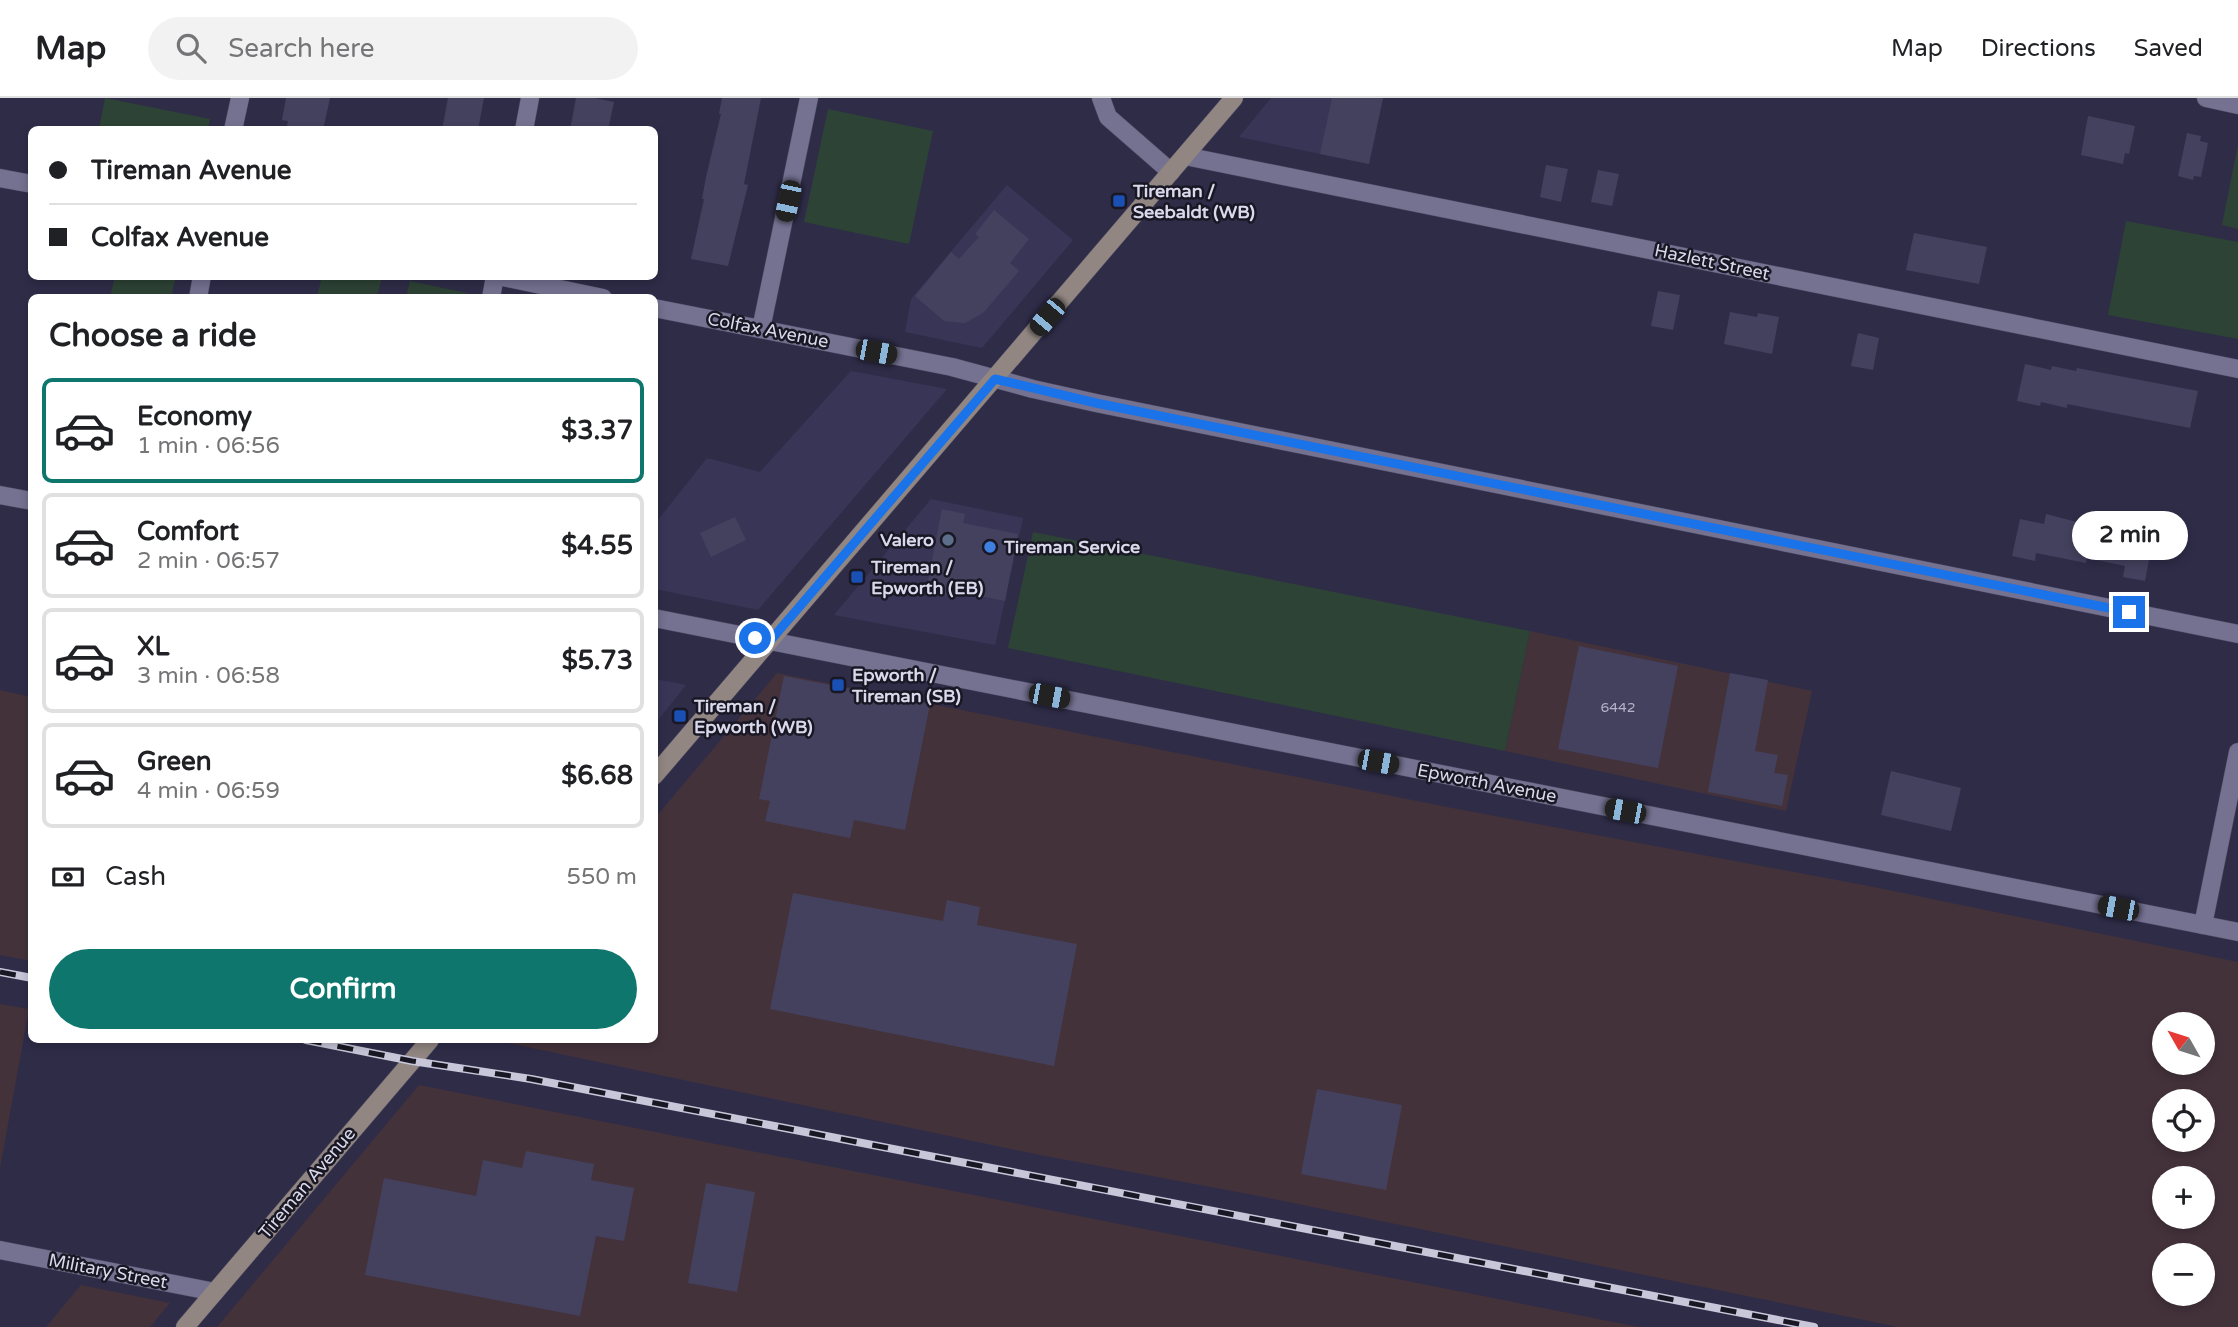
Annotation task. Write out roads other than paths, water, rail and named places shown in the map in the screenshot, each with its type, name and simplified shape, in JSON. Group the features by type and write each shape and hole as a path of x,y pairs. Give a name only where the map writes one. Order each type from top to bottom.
{"street":[{"path":"234,126 240,98"},
{"path":"525,126 530,98"},
{"path":"761,329 809,98"},
{"path":"1101,98 1108,117 1171,172"},
{"path":"658,771 1234,98"},
{"path":"2206,98 2238,104"},
{"name":"Hazlett Street","path":"1185,156 2238,369"},
{"path":"0,178 28,183"},
{"path":"515,280 584,294"},
{"name":"Colfax Avenue","path":"658,309 952,367 1096,403 2238,634"},
{"path":"0,495 28,500"},
{"name":"Epworth Avenue","path":"658,619 2238,932"},
{"path":"2203,925 2238,752"},
{"name":"Tireman Avenue","path":"185,1327 427,1043"},
{"name":"Military Street","path":"0,1250 215,1292"}],"railway":[{"path":"0,972 28,977"},
{"path":"321,1043 412,1061 531,1079 1814,1327"}],"place":[{"name":"Tireman / Seebaldt (WB)","path":"1119,201"},
{"name":"Valero","path":"948,540"},
{"name":"Tireman Service","path":"990,547"},
{"name":"Tireman / Epworth (EB)","path":"857,577"},
{"name":"Epworth / Tireman (SB)","path":"838,685"},
{"name":"Tireman / Epworth (WB)","path":"680,716"}]}
